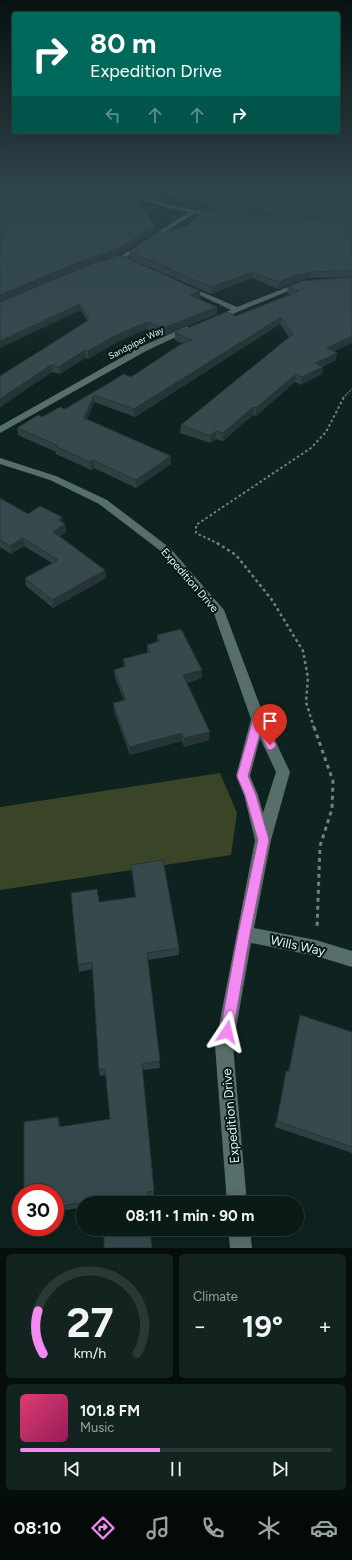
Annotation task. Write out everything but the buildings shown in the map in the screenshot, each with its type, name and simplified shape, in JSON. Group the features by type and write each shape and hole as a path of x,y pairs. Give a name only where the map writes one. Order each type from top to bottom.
{"street":[{"path":"100,264 125,260 142,248"},
{"path":"210,321 299,284 310,282"},
{"path":"179,284 237,310"},
{"name":"Sandpiper Way","path":"0,430 144,349 196,327"},
{"name":"Expedition Drive","path":"0,461 53,478 103,502 166,550 218,610 258,719 283,772 263,840 224,1046 236,1196"},
{"name":"Expedition Drive","path":"258,719 243,776 251,795 263,840"},
{"name":"Wills Way","path":"244,934 316,948 352,958"},
{"path":"240,1236 241,1248"}],"path":[{"path":"316,948 320,846 332,808 333,782 306,702 308,678 303,651 272,600 236,555 226,548 196,533 196,525 312,448 326,433 338,406 348,392 352,390"}],"green space":[{"path":"220,773 237,813 231,855 0,890 0,807"}],"route":[{"path":"227,1032 244,934 261,856 263,840 251,795 243,776 252,737 258,719 270,745"}]}
